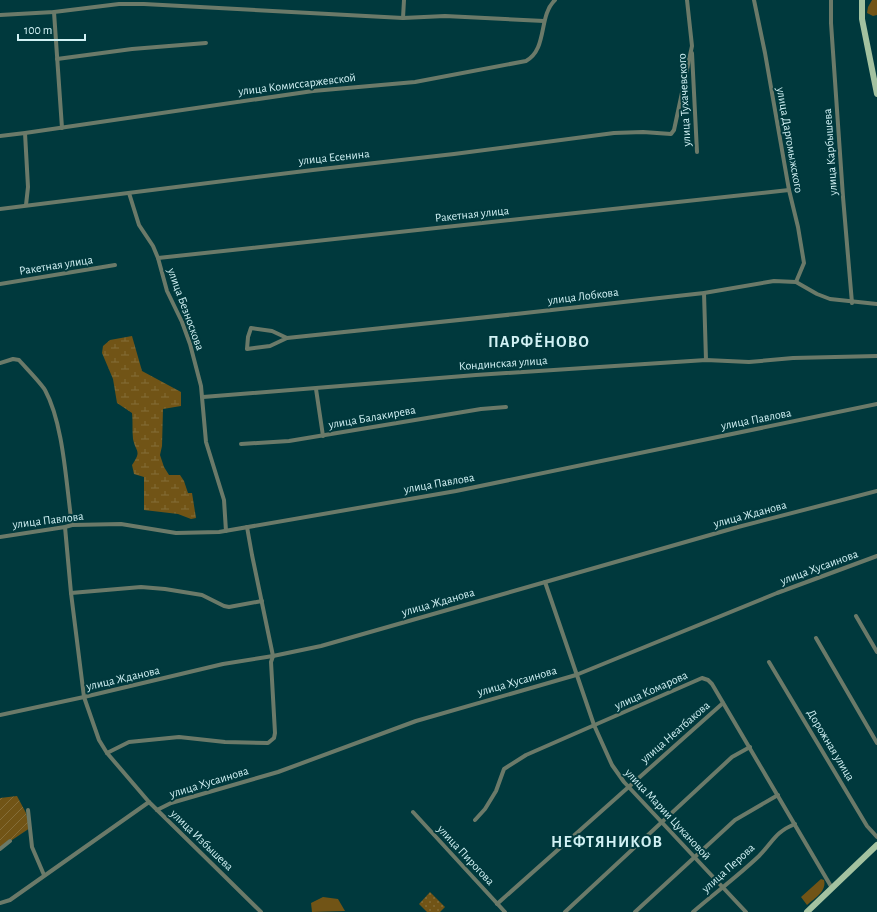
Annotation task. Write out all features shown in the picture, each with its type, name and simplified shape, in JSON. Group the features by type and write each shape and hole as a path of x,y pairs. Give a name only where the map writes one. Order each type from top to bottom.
{"main road":[{"path":"862,0 862,19 877,94"},
{"path":"807,912 877,846"}],"street":[{"path":"403,18 404,0"},
{"name":"улица Комиссаржевской","path":"0,136 313,90 415,82 526,61 535,54 538,49 544,21 550,4 555,0"},
{"name":"улица Тухачевского","path":"687,0 692,46 697,152"},
{"name":"улица Даргомыжского","path":"754,0 804,263 796,282"},
{"name":"улица Карбышева","path":"832,0 831,23 852,303"},
{"path":"0,15 54,12 118,2 403,18 445,16 544,21"},
{"path":"54,12 62,128"},
{"path":"57,59 132,49 206,43"},
{"name":"улица Тухачевского","path":"671,134 674,130 692,46"},
{"name":"улица Есенина","path":"0,209 614,133 643,132 671,134"},
{"path":"25,133 28,187 26,205"},
{"name":"Ракетная улица","path":"158,258 789,190"},
{"name":"улица Безноскова","path":"129,193 139,225 153,246 158,258 167,291 182,322 190,344 203,397 206,442 224,500 226,530"},
{"name":"Ракетная улица","path":"0,284 115,265"},
{"name":"улица Лобкова","path":"287,338 272,332 251,328 248,337 247,349 270,346 287,338 704,293 774,281 796,282 817,294 830,299 852,303 877,304"},
{"path":"704,293 706,360"},
{"name":"Кондинская улица","path":"203,397 476,375 706,360 749,362 793,358 877,356"},
{"path":"0,363 13,359 19,360 44,389 54,413 61,447 72,525"},
{"path":"316,389 323,436"},
{"name":"улица Павлова","path":"0,537 72,525 121,524 176,533 219,532 456,491 877,404"},
{"name":"улица Балакирева","path":"241,444 289,441 481,409 506,407"},
{"name":"улица Жданова","path":"0,715 223,664 321,646 738,527 877,491"},
{"name":"улица Избышева","path":"65,527 71,593 84,697 100,740 107,754 149,802 261,912"},
{"path":"107,754 129,742 158,739 179,737 225,742 268,743 274,738 271,662 273,656 247,527"},
{"name":"улица Хусаинова","path":"157,810 177,801 278,772 416,721 576,675 777,593 877,556"},
{"name":"улица Марии Цукановой","path":"545,582 594,725 612,766 661,822 746,912"},
{"path":"71,593 141,587 166,589 202,595 229,607 262,601"},
{"path":"856,616 877,652"},
{"path":"816,638 877,744"},
{"name":"Дорожная улица","path":"770,662 867,826 877,837"},
{"name":"улица Комарова","path":"475,820 486,809 496,791 504,769 526,754 702,678 708,680 712,684 832,888"},
{"name":"улица Неатбакова","path":"497,904 723,703"},
{"path":"565,912 732,757 750,747"},
{"path":"635,912 735,820 778,795"},
{"path":"0,903 10,900 149,802"},
{"path":"28,810 32,846 44,875"},
{"name":"улица Пирогова","path":"413,812 505,912"},
{"name":"улица Перова","path":"693,912 760,855 770,841 784,828 795,824"},
{"path":"0,849 10,841"}],"green space":[{"path":"872,0 877,0 877,15 873,16 867,13 868,7"},
{"path":"132,336 142,371 181,392 181,406 163,409 162,446 160,455 164,467 169,475 180,475 184,481 188,493 192,493 196,518 191,519 178,514 144,510 144,477 134,474 132,465 138,454 133,439 132,413 117,403 113,379 102,353 103,346 110,340"},
{"path":"17,796 26,813 30,828 0,848 0,798"},
{"path":"821,879 824,880 824,888 817,897 807,905 801,897"},
{"path":"430,892 445,907 440,912 427,912 419,904"},
{"path":"323,897 338,899 345,911 312,912 311,903"}],"district":[{"name":"ПАРФЁНОВО","path":"539,342"},
{"name":"НЕФТЯНИКОВ","path":"607,842"}]}
